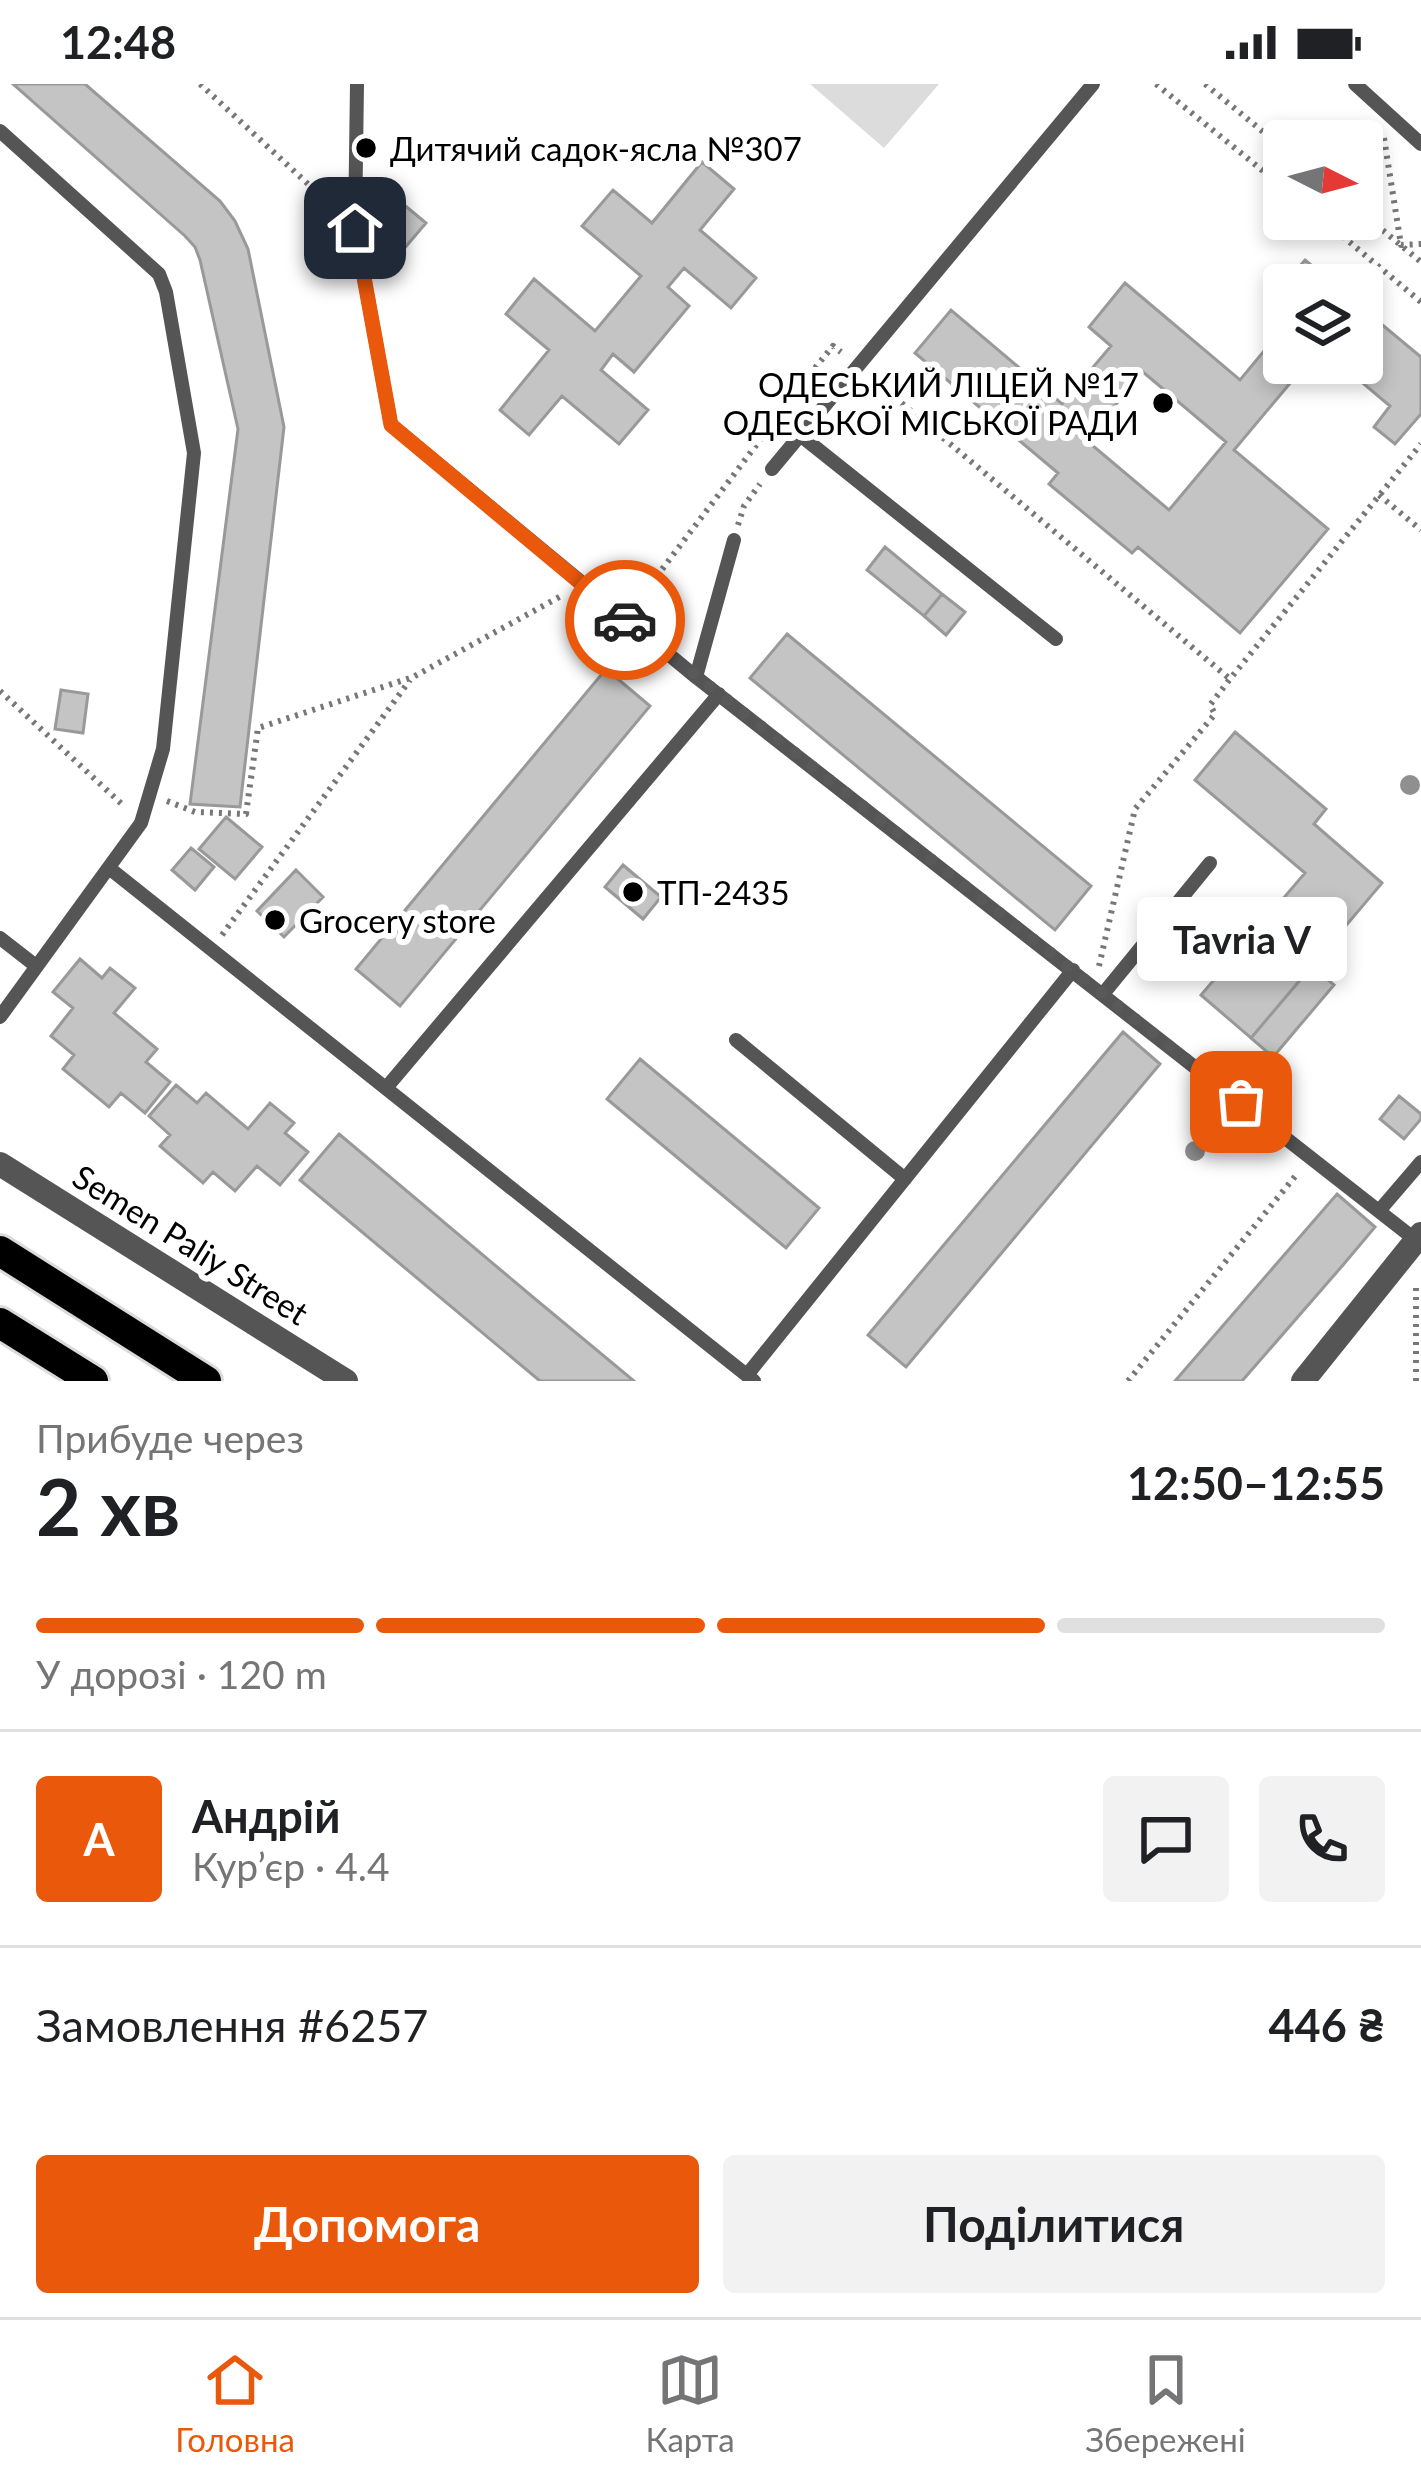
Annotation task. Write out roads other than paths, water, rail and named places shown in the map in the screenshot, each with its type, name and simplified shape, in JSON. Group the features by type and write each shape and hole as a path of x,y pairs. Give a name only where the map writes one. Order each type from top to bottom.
{"main road":[{"path":"0,1251 206,1381"},
{"path":"0,1323 93,1381"}],"street":[{"name":"Semen Paliy Street","path":"0,1164 346,1381"},
{"path":"1303,1381 1419,1240"}],"lane":[{"path":"356,84 355,228 391,425 696,676 1419,1240"},
{"path":"772,469 1093,84"},
{"path":"1355,84 1421,144"},
{"path":"0,131 158,274 166,292 194,454 163,749 141,823 0,1017"},
{"path":"800,435 1056,639"},
{"path":"696,676 734,540"},
{"path":"386,1088 719,694"},
{"path":"1099,990 1210,862"},
{"path":"109,868 751,1378 1073,970"},
{"path":"0,938 36,967"},
{"path":"736,1040 905,1179"},
{"path":"1379,1211 1421,1162"}],"place":[{"name":"Дитячий садок-ясла №307","path":"366,148"},
{"name":"ОДЕСЬКИЙ ЛІЦЕЙ №17 ОДЕСЬКОЇ МІСЬКОЇ РАДИ","path":"1163,403"},
{"name":"ТП-2435","path":"633,892"},
{"name":"Grocery store","path":"275,920"},
{"name":"Tavria V","path":"1241,1102"}]}
